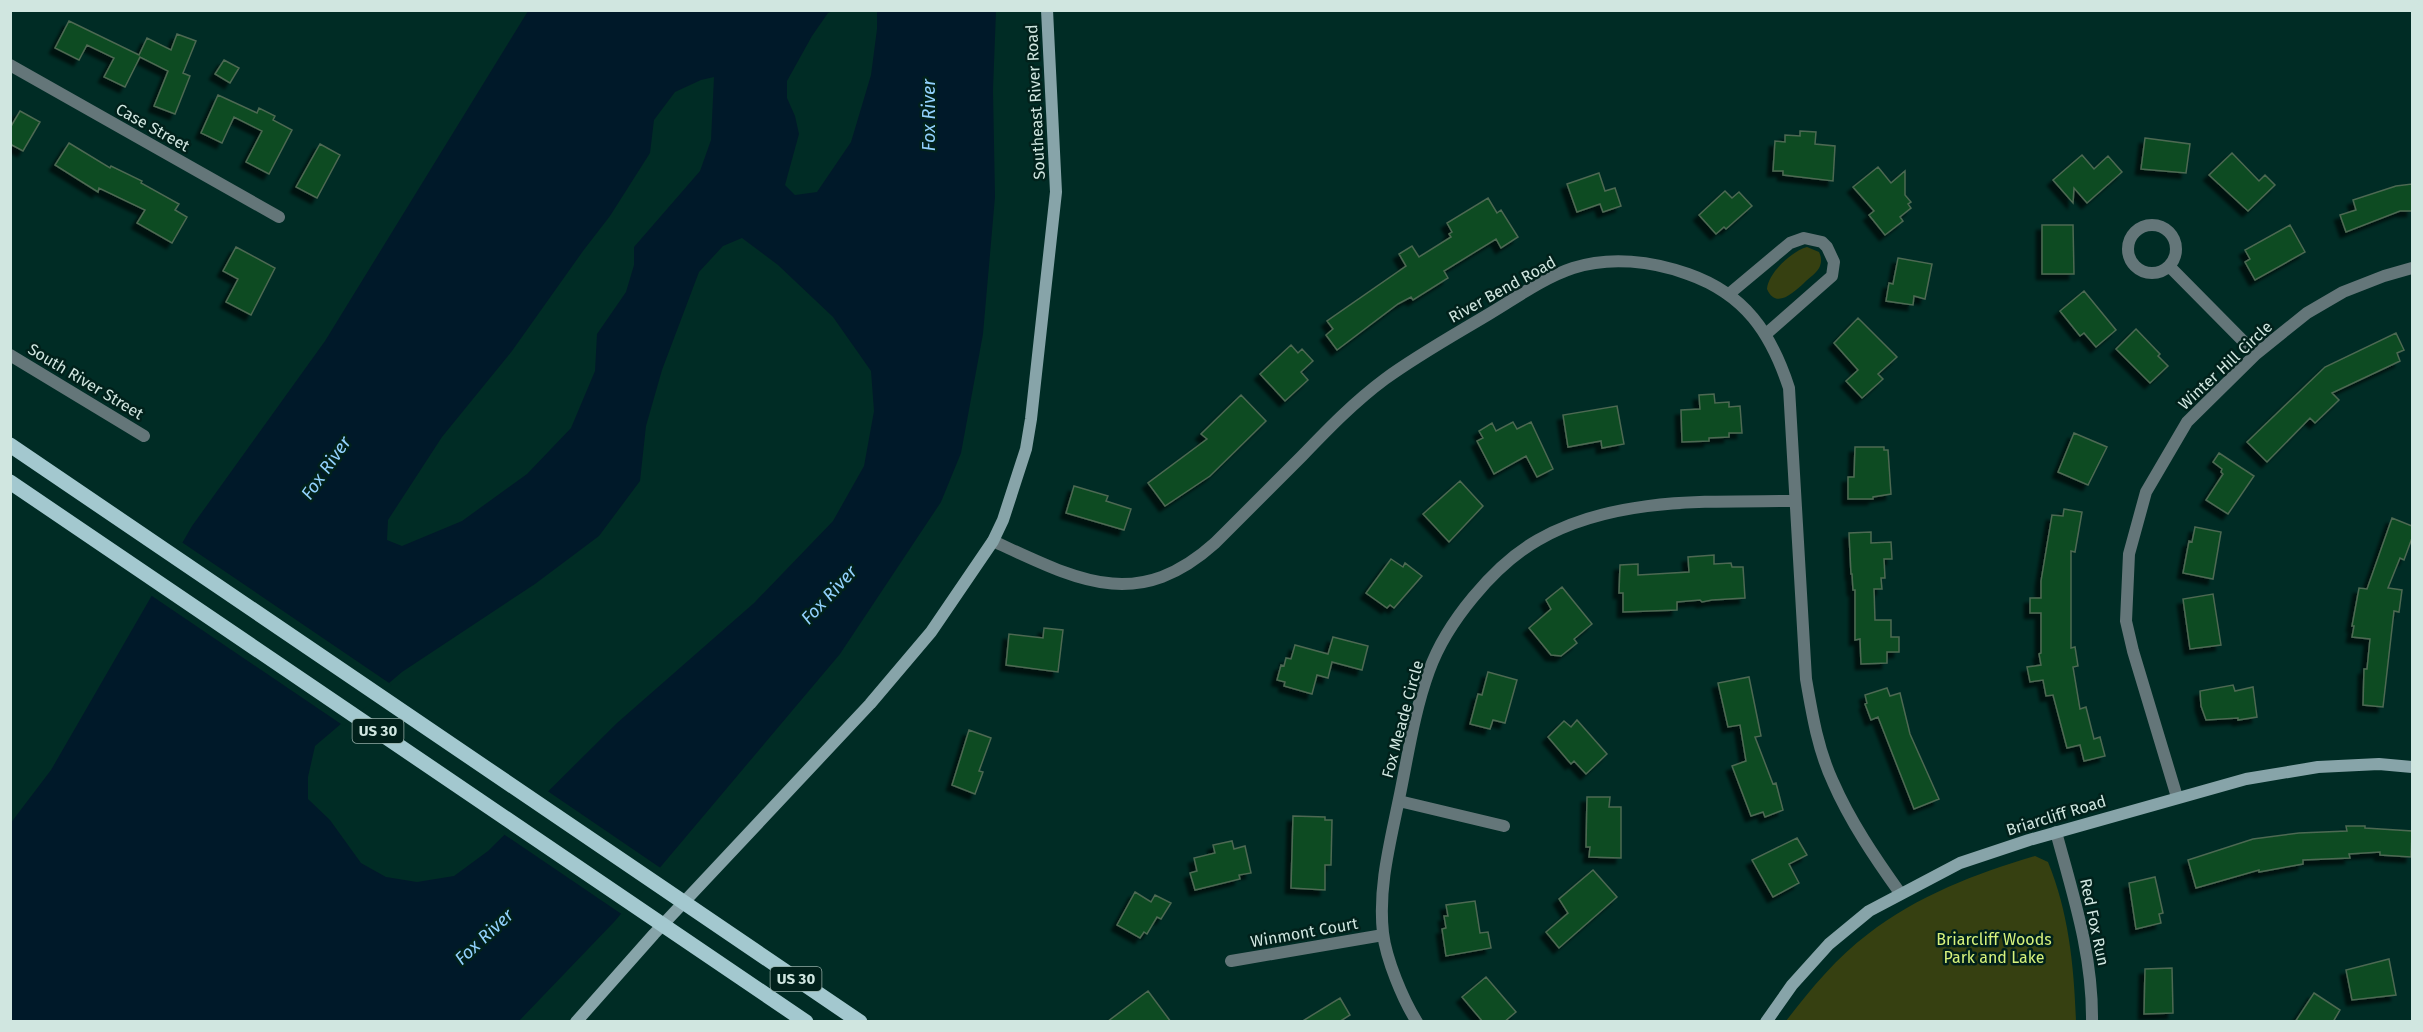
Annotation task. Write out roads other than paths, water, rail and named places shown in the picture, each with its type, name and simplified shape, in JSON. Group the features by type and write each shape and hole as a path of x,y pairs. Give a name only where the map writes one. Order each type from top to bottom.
{"main road":[{"name":"US 30","path":"10,445 860,1022"},
{"name":"US 30","path":"10,482 806,1022"}],"street":[{"name":"Southeast River Road","path":"576,1022 654,934 870,704 931,632 993,541 1016,486 1026,449 1056,192 1047,10"},
{"name":"Case Street","path":"10,65 279,217"},
{"path":"1729,294 1793,241 1809,238 1827,247 1834,262 1833,276 1766,334"},
{"name":"River Bend Road","path":"993,541 1077,579 1130,584 1176,572 1197,559 1215,543 1335,423 1385,379 1430,349 1542,283 1573,268 1598,263 1648,263 1696,277 1729,294 1752,314 1780,359 1789,388 1806,679 1812,718 1832,781 1863,836 1900,893"},
{"path":"2169,266 2256,354"},
{"name":"Winter Hill Circle","path":"2177,797 2126,621 2129,554 2146,492 2187,422 2256,354 2307,314 2343,292 2412,268"},
{"name":"South River Street","path":"10,355 144,436"},
{"name":"Fox Meade Circle","path":"1418,1022 1403,996 1383,935 1385,874 1411,740 1430,670 1459,617 1483,586 1511,559 1534,542 1559,528 1593,515 1677,503 1795,501"},
{"name":"Briarcliff Road","path":"1766,1022 1792,985 1829,944 1869,911 1960,863 2056,832 2246,779 2318,767 2379,764 2412,767"},
{"path":"1399,801 1504,826"},
{"name":"Red Fox Run","path":"2056,832 2079,908 2089,961 2092,1022"},
{"name":"Winmont Court","path":"1231,961 1383,935"}],"water":[{"name":"Fox River","path":"528,11 833,11 828,13 812,36 787,81 787,98 795,116 799,134 785,185 795,195 817,192 851,142 871,75 877,11 996,11 993,90 995,197 983,334 961,453 941,502 840,654 615,921 519,1021 11,1021 10,824 51,770 192,526 325,341","holes":["714,77 711,140 700,171 634,247 634,265 626,292 597,334 595,371 571,428 527,474 462,521 402,546 387,540 388,520 442,437 512,351 610,216 650,153 654,120 675,92 701,80","742,238 778,265 833,317 871,371 874,411 864,466 833,521 754,603 617,723 488,851 454,876 417,882 386,877 361,863 330,820 308,799 308,777 315,746 402,672 535,584 599,536 640,481 646,426 662,370 699,272 723,246"]}],"park label":[{"name":"Briarcliff Woods Park and Lake","path":"1994,948"}]}
